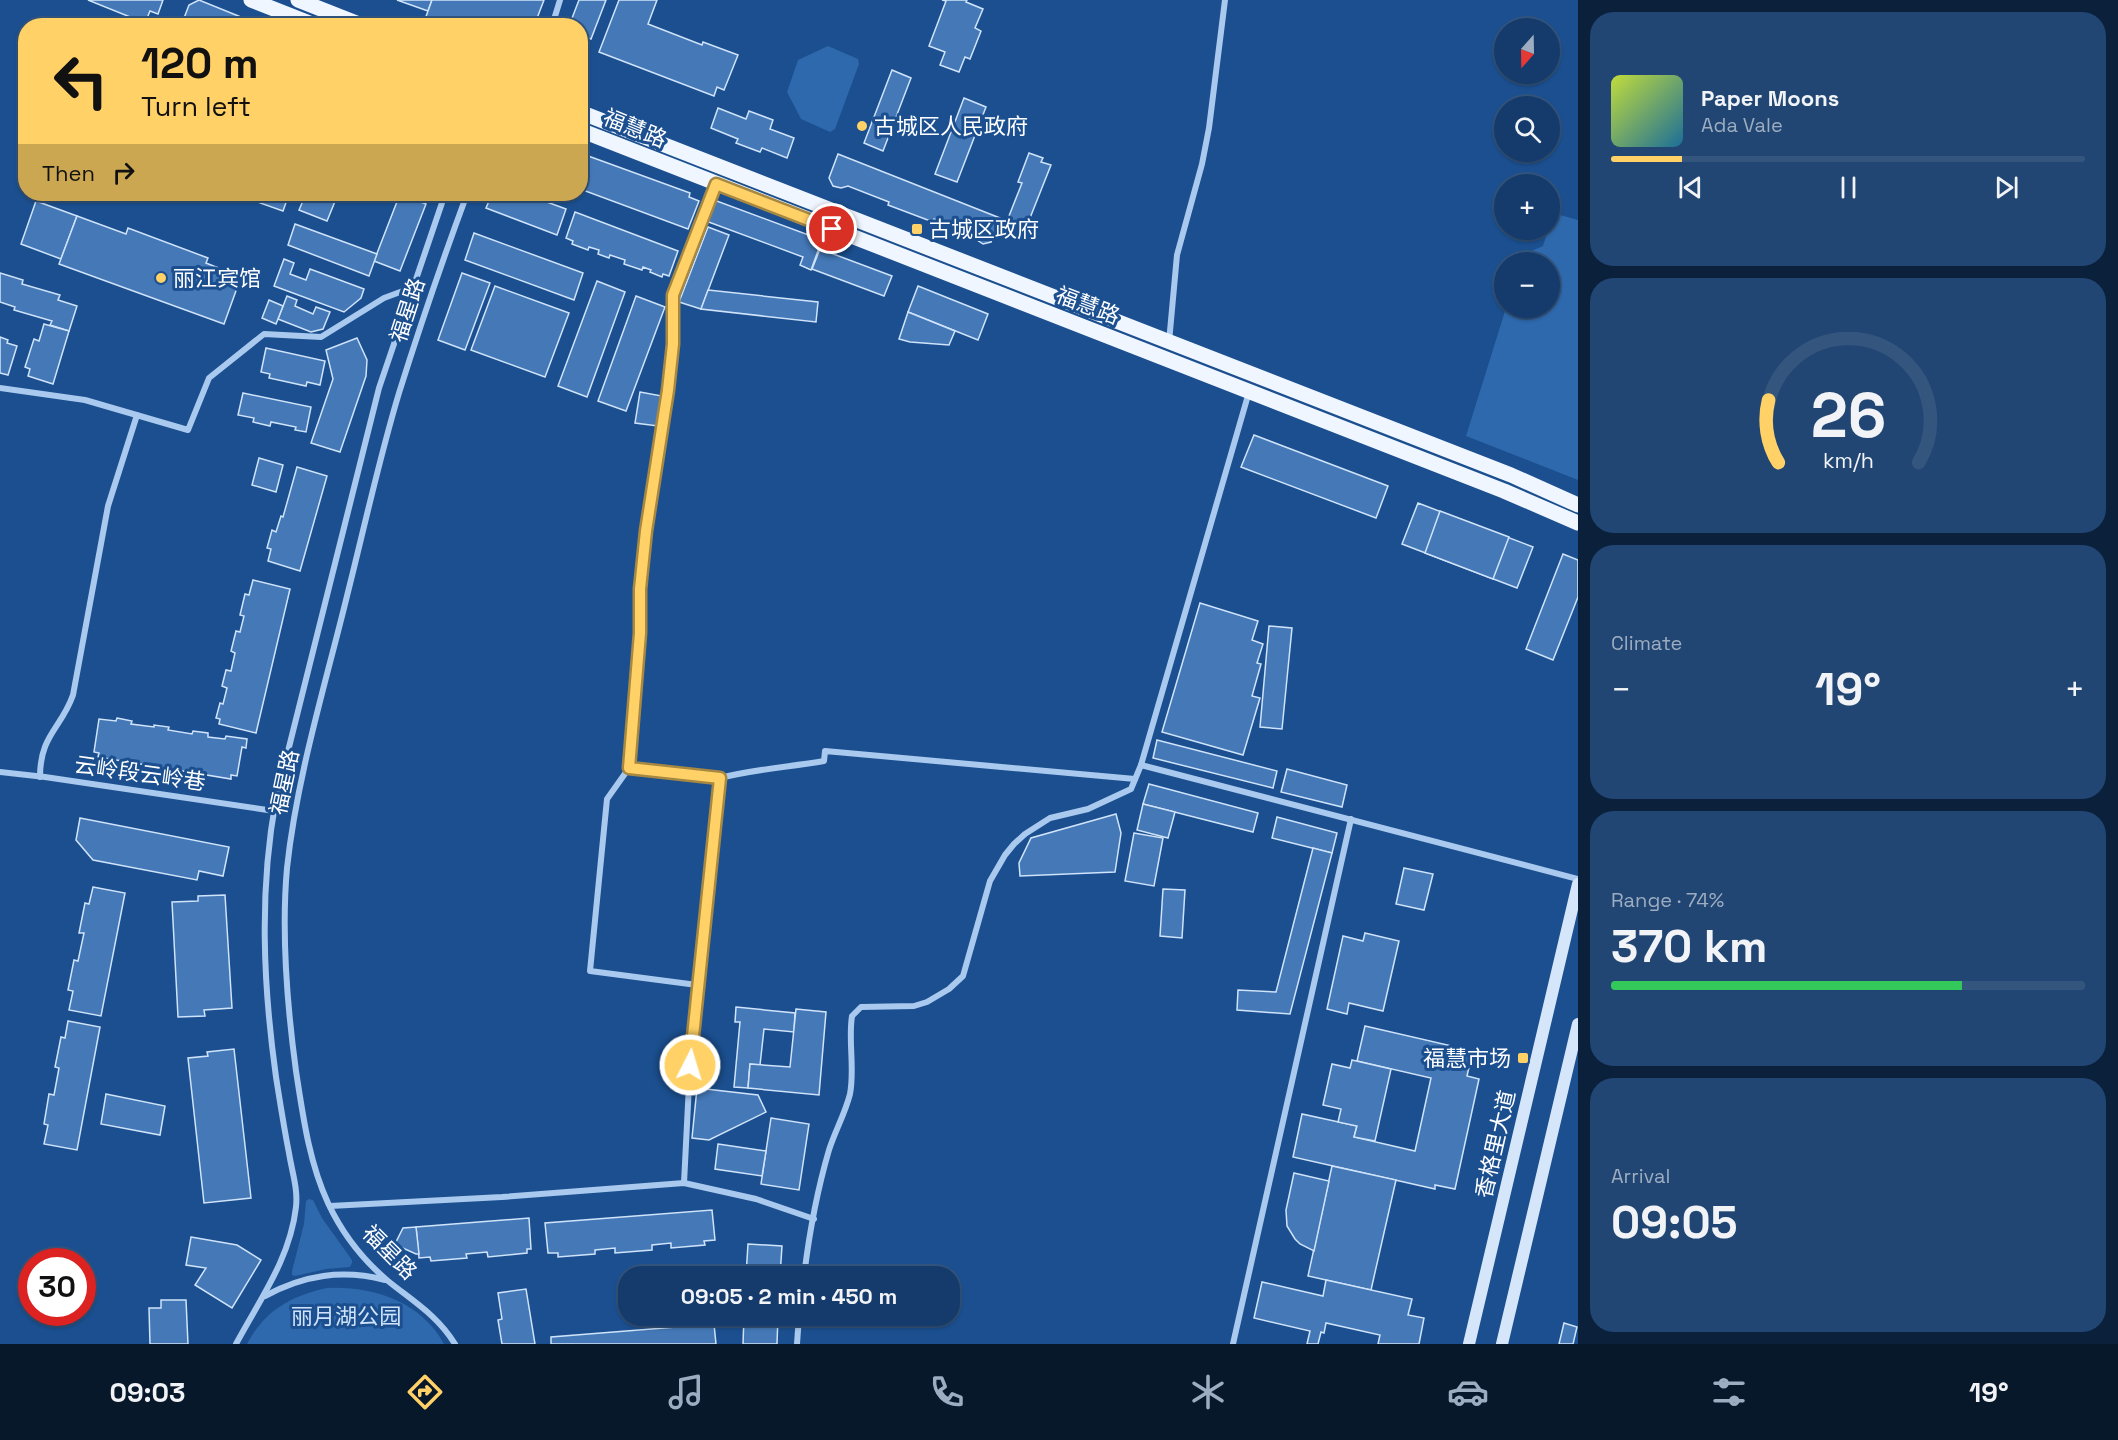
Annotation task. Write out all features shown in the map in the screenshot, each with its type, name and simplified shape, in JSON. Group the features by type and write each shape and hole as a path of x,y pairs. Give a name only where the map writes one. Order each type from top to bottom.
{"main road":[{"path":"251,0 296,18"},
{"path":"298,0 344,18"},
{"name":"福慧路","path":"588,115 1511,475 1578,505"},
{"name":"福慧路","path":"588,133 1504,491 1578,523"},
{"name":"香格里大道","path":"1469,1344 1578,884"},
{"path":"1502,1344 1578,1024"}],"street":[{"path":"554,18 560,0"},
{"path":"1169,343 1177,255 1202,164 1209,128 1225,0"},
{"path":"697,985 590,971 607,800 629,768 640,633 640,589 673,344 673,295 716,184"},
{"name":"福星路","path":"236,1344 279,1268 293,1226 297,1190 280,1106 268,1005 264,904 266,867 274,811 373,410 411,288 442,201"},
{"name":"福星路","path":"455,1344 438,1320 388,1281 360,1252 330,1206 310,1153 294,1052 286,954 285,904 292,833 303,773 399,394 465,201"},
{"path":"0,388 85,400 188,430 209,378 264,334 321,338 384,298 411,288"},
{"path":"806,1266 829,1150 850,1092 852,1016 861,1007 914,1006 927,1002 949,989 963,976 990,881 1014,844 1050,818 1088,809 1131,789 1141,765 1249,392"},
{"path":"40,777 45,743 65,713 73,695 108,506 136,415"},
{"path":"629,768 720,778 753,770 776,769 824,760 825,751 1135,779"},
{"path":"1141,765 1578,879"},
{"name":"云岭段云岭巷","path":"0,772 274,811"},
{"path":"684,1183 697,985 720,778"},
{"path":"1233,1344 1351,819"},
{"path":"330,1206 502,1197 684,1183 756,1198 814,1219"},
{"path":"264,1296 300,1280 319,1276 355,1274 388,1281"},
{"path":"797,1344 798,1326"}],"green space":[{"path":"828,46 858,59 859,64 835,129 830,132 801,119 787,92 798,60"},
{"path":"1560,215 1578,220 1578,480 1466,436 1503,318 1560,318 1560,252 1529,252 1543,246 1545,240 1560,240"},
{"path":"313,1200 322,1218 352,1260 350,1267 292,1275 304,1224 306,1201"},
{"name":"丽月湖公园","path":"327,1288 362,1290 379,1294 409,1307 423,1317 444,1344 247,1344 262,1322 280,1306 302,1295"}],"building":[{"path":"88,0 163,0 158,14 150,11 147,18 133,18"},
{"path":"199,0 243,18 184,18 189,5"},
{"path":"397,0 432,0 428,11"},
{"path":"432,0 544,0 537,18 425,18"},
{"path":"579,0 606,0 591,39 588,38 588,18 572,18"},
{"path":"619,0 657,0 648,24 702,45 703,42 738,55 724,90 717,87 714,96 599,52"},
{"path":"942,0 967,0 966,2 983,9 975,28 981,31 970,59 965,57 959,72 940,65 945,52 929,46 946,1"},
{"path":"892,70 911,78 883,151 864,143"},
{"path":"964,98 986,107 957,182 935,174"},
{"path":"718,108 746,119 749,111 773,120 770,129 794,138 787,158 762,148 760,152 736,143 738,139 711,128"},
{"path":"1029,153 1043,158 1041,162 1051,165 1026,228 1007,221 1022,183 1018,182"},
{"path":"838,154 1000,218 991,242 983,244 975,236 934,219 933,222 888,205 889,202 848,186 841,188 833,186 829,178"},
{"path":"588,156 690,193 689,197 699,201 688,229 588,192"},
{"path":"714,200 822,240 811,270 800,265 803,257 706,221"},
{"path":"36,201 77,216 61,259 21,244"},
{"path":"255,201 287,201 283,211"},
{"path":"303,201 335,201 327,221 299,210"},
{"path":"397,201 418,201 426,204 400,271 374,261"},
{"path":"489,201 544,201 566,209 557,235 486,208"},
{"path":"575,212 678,251 669,276 663,274 662,277 643,267 642,270 624,264 625,260 598,254 599,250 589,247 588,250 572,244 573,241 566,238"},
{"path":"77,216 126,234 128,228 208,258 206,263 241,277 224,324 59,264"},
{"path":"295,224 377,254 369,276 288,245"},
{"path":"708,227 729,235 701,309 679,302"},
{"path":"474,233 583,273 574,300 465,260"},
{"path":"820,249 892,276 884,296 812,269"},
{"path":"284,259 294,263 290,274 306,280 310,269 364,289 361,298 344,312 274,286"},
{"path":"0,273 23,280 22,284 60,295 58,300 77,306 69,331 50,325 52,321 14,310 15,307 0,302"},
{"path":"462,273 490,283 465,350 438,340"},
{"path":"597,281 625,292 587,397 558,386"},
{"path":"495,286 569,313 545,377 471,350"},
{"path":"918,286 988,314 978,340 908,312"},
{"path":"708,290 818,302 816,322 701,309"},
{"path":"287,296 297,300 295,306 313,314 316,307 330,312 323,329 311,332 278,319"},
{"path":"636,296 665,307 626,411 598,401"},
{"path":"269,300 283,306 276,324 262,318"},
{"path":"908,312 955,331 949,345 899,339"},
{"path":"44,324 69,331 53,384 28,376 30,369 25,367 34,339 39,341"},
{"path":"0,337 8,340 7,343 17,346 8,375 0,373"},
{"path":"357,338 367,360 366,376 340,452 311,443 333,379 326,350"},
{"path":"266,348 325,361 320,385 307,382 306,386 269,378 270,374 261,372"},
{"path":"640,392 662,396 658,426 635,423"},
{"path":"243,393 311,407 306,432 295,430 296,427 271,422 270,426 253,422 254,418 238,415"},
{"path":"1254,435 1388,486 1376,518 1241,467"},
{"path":"259,458 283,465 276,492 252,485"},
{"path":"297,467 327,476 300,571 268,561 271,549 267,548 272,530 276,532 281,516 283,517"},
{"path":"1418,503 1533,547 1517,588 1402,544"},
{"path":"1440,511 1509,537 1493,579 1425,553"},
{"path":"1563,554 1578,560 1578,597 1553,660 1526,649"},
{"path":"253,580 290,589 256,733 219,724 220,719 216,718 227,688 222,686 226,670 231,671 235,653 231,651 236,631 240,632 244,616 240,615 245,594 249,595"},
{"path":"1200,603 1258,621 1252,640 1263,644 1257,663 1261,664 1252,696 1260,698 1243,755 1162,732"},
{"path":"1269,626 1292,628 1282,729 1260,727"},
{"path":"117,718 132,721 131,724 169,727 168,730 192,734 193,731 208,733 208,737 225,739 226,736 247,739 246,748 242,747 237,776 231,775 231,779 98,757 99,753 94,752 99,719 116,721"},
{"path":"1157,740 1277,771 1273,788 1153,758"},
{"path":"1287,769 1347,785 1342,807 1281,792"},
{"path":"1149,784 1258,813 1253,832 1143,804"},
{"path":"1143,804 1175,812 1168,838 1137,830"},
{"path":"1116,814 1121,833 1115,872 1020,876 1019,863 1031,838"},
{"path":"1277,817 1337,833 1332,853 1272,838"},
{"path":"80,818 229,847 223,876 199,871 197,880 93,860 76,840"},
{"path":"1134,833 1163,838 1154,886 1125,881"},
{"path":"1313,848 1332,853 1290,1014 1237,1010 1238,990 1276,992"},
{"path":"1404,868 1433,874 1424,910 1396,904"},
{"path":"93,887 125,893 101,1016 69,1010 73,991 68,990 74,960 78,961 84,933 79,933 85,903 89,904"},
{"path":"1163,889 1185,890 1182,938 1160,936"},
{"path":"225,895 232,1008 204,1010 205,1016 178,1017 172,902 198,901 198,896"},
{"path":"1365,933 1399,941 1383,1011 1349,1003 1347,1014 1327,1009 1343,936 1363,941"},
{"path":"736,1007 795,1013 794,1032 764,1029 760,1065 750,1064 748,1088 734,1087 740,1022 735,1022"},
{"path":"796,1009 826,1012 819,1095 748,1088 750,1064 790,1067"},
{"path":"68,1021 100,1027 77,1150 44,1144 48,1125 44,1124 49,1094 54,1095 59,1068 55,1067 61,1037 65,1038"},
{"path":"1365,1026 1452,1046 1452,1050 1472,1054 1467,1076 1479,1079 1455,1189 1435,1185 1435,1189 1293,1157 1302,1114 1357,1126 1354,1137 1415,1151 1431,1078 1357,1061"},
{"path":"234,1049 251,1198 204,1203 188,1058 208,1056 207,1052"},
{"path":"1352,1060 1391,1069 1375,1141 1354,1137 1357,1126 1338,1122 1341,1109 1323,1105 1332,1064 1350,1068"},
{"path":"697,1088 758,1095 766,1112 709,1140 692,1138"},
{"path":"106,1094 165,1106 160,1135 101,1124"},
{"path":"771,1118 809,1124 799,1190 761,1184"},
{"path":"718,1144 766,1151 762,1176 715,1169"},
{"path":"1332,1166 1396,1180 1371,1290 1308,1276"},
{"path":"1294,1173 1329,1181 1314,1251 1300,1244 1287,1226 1286,1210"},
{"path":"712,1210 715,1240 704,1241 705,1245 671,1248 671,1243 652,1245 652,1250 615,1253 615,1248 595,1250 595,1254 558,1257 558,1253 548,1253 545,1223"},
{"path":"529,1218 531,1249 527,1249 527,1253 488,1257 487,1252 466,1254 467,1258 431,1261 430,1257 419,1258 416,1227"},
{"path":"416,1227 419,1254 396,1245 403,1228"},
{"path":"191,1237 237,1245 261,1260 232,1308 195,1285 206,1268 186,1265"},
{"path":"748,1244 782,1246 781,1266 747,1266"},
{"path":"1326,1280 1412,1299 1408,1315 1424,1318 1419,1344 1378,1344 1380,1335 1326,1323 1318,1344 1307,1344 1310,1331 1254,1318 1262,1282 1323,1296"},
{"path":"526,1289 535,1344 502,1344 498,1320 502,1319 498,1293"},
{"path":"161,1300 186,1300 188,1344 150,1344 149,1308 161,1308"},
{"path":"1564,1323 1577,1327 1573,1344 1559,1344"},
{"path":"714,1326 716,1344 551,1344 551,1337"},
{"path":"744,1326 778,1326 777,1344 743,1344"}],"place":[{"name":"古城区人民政府","path":"862,126"},
{"name":"古城区政府","path":"917,229"},
{"name":"丽江宾馆","path":"161,278"},
{"name":"福慧市场","path":"1523,1058"}],"route":[{"path":"690,1065 720,778 629,768 640,633 640,589 646,531 668,390 673,344 673,295 716,184 832,229"}]}
